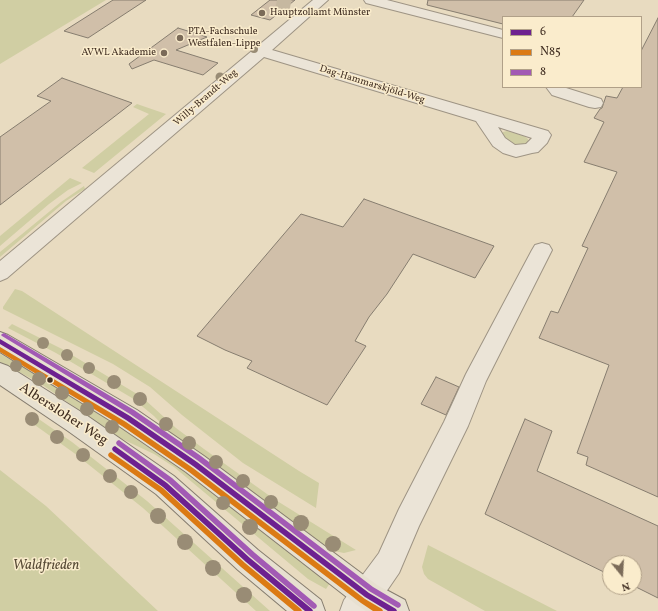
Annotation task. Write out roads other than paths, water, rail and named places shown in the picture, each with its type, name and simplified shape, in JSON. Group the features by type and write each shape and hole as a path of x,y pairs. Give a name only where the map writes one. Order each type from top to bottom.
{"main road":[{"path":"0,341 98,399 183,455 361,603 394,611"},
{"name":"Albersloher Weg","path":"0,373 77,423 159,481 248,560 310,611"}],"street":[{"path":"371,0 502,34"},
{"name":"Willy-Brandt-Weg","path":"0,273 260,51 309,4"},
{"name":"Dag-Hammarskjöld-Weg","path":"260,51 483,118"},
{"path":"555,88 558,92 595,103"},
{"path":"361,603 389,563 409,518 455,426 474,381 542,250"}],"tunnel":[{"path":"277,0 291,3"}],"place":[{"name":"Hauptzollamt Münster","path":"262,13"},
{"name":"PTA-Fachschule Westfalen-Lippe","path":"180,38"},
{"name":"AVWL Akademie","path":"164,53"}],"park label":[{"name":"Waldfrieden","path":"46,566"}]}
